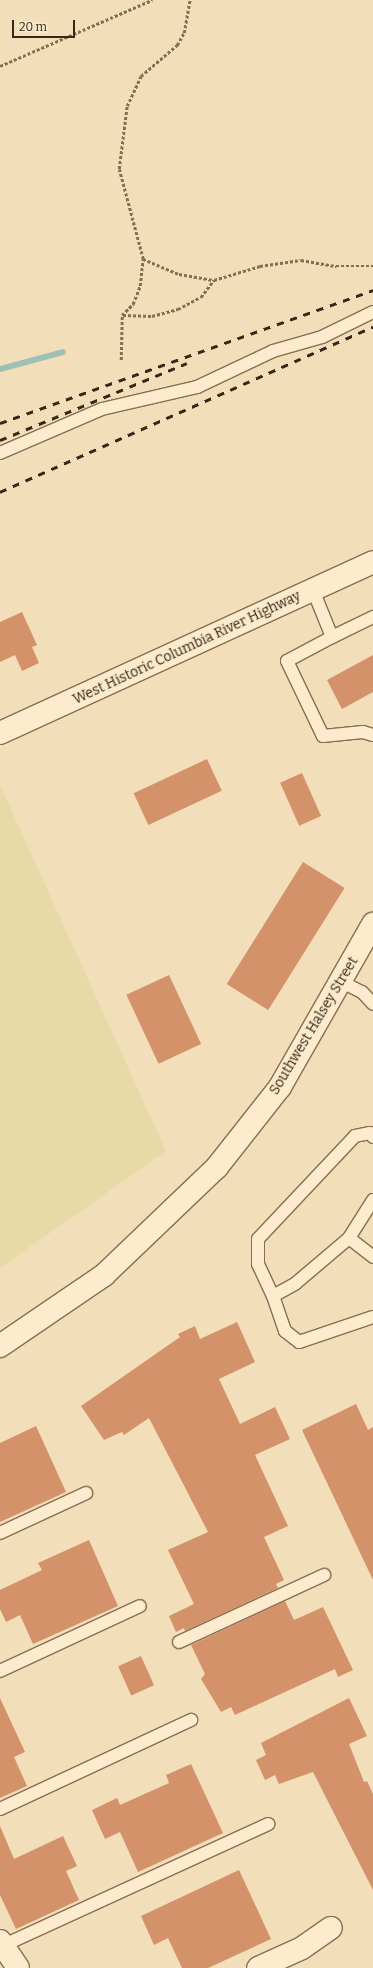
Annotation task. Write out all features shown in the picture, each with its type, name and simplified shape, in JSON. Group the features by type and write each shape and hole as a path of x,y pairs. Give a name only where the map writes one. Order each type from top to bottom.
{"street":[{"name":"West Historic Columbia River Highway","path":"0,733 373,562"},
{"name":"Southwest Halsey Street","path":"0,1346 104,1275 217,1167 280,1087 342,982 373,924"},
{"path":"258,1968 302,1948 331,1928"},
{"path":"1,1943 18,1968"}],"lane":[{"path":"0,453 102,409 197,387 273,351 322,337 373,312"},
{"path":"312,590 332,636"},
{"path":"373,617 332,636 287,661 323,736 364,732 373,735"},
{"path":"342,982 362,992 373,1004"},
{"path":"373,1137 370,1133 355,1136 258,1239 258,1264 273,1296 285,1331 299,1342 373,1317"},
{"path":"273,1296 296,1283 349,1238 373,1200"},
{"path":"349,1238 373,1257"},
{"path":"0,1533 86,1494"},
{"path":"179,1642 324,1575"},
{"path":"0,1671 140,1606"},
{"path":"0,1809 190,1720"},
{"path":"1,1943 268,1824"}],"path":[{"path":"0,66 152,0"},
{"path":"121,360 122,315 133,304 140,286 143,259 119,169 127,106 141,76 177,45 184,33 190,0"},
{"path":"143,259 179,274 214,280 260,266 301,260 336,266 373,266"},
{"path":"122,315 152,316 178,309 201,297 214,280"}],"shaded area":[{"path":"0,785 166,1151 0,1268"}],"building":[{"path":"22,612 37,645 32,647 39,663 22,671 15,655 0,662 0,622"},
{"path":"373,655 373,692 342,709 327,680"},
{"path":"207,759 222,791 148,825 134,793"},
{"path":"302,773 321,816 299,826 280,783"},
{"path":"303,862 345,888 268,1010 227,984"},
{"path":"169,975 201,1044 159,1064 126,995"},
{"path":"237,1322 255,1362 219,1379 240,1424 275,1407 290,1439 255,1455 288,1526 264,1537 284,1580 276,1584 278,1588 185,1631 184,1628 176,1632 169,1616 194,1604 168,1550 208,1532 149,1418 124,1435 122,1432 104,1440 81,1406 180,1337 178,1334 195,1326 200,1339"},
{"path":"356,1404 368,1430 373,1427 373,1580 302,1430"},
{"path":"36,1426 66,1492 0,1522 0,1443"},
{"path":"89,1540 118,1606 33,1644 20,1615 6,1622 0,1609 0,1590 42,1570 38,1563"},
{"path":"285,1601 294,1620 323,1607 353,1670 338,1677 335,1669 235,1715 231,1707 221,1712 201,1679 205,1674 191,1645"},
{"path":"141,1656 154,1685 131,1695 118,1666"},
{"path":"0,1698 25,1752 14,1757 27,1786 0,1798"},
{"path":"349,1698 367,1736 349,1744 364,1782 367,1781 373,1794 373,1890 313,1772 279,1784 275,1775 265,1780 256,1760 266,1755 261,1743"},
{"path":"191,1764 223,1833 138,1872 120,1832 105,1839 92,1810 117,1798 120,1805 169,1783 166,1775"},
{"path":"0,1826 14,1859 63,1836 77,1866 66,1871 79,1900 16,1929 0,1895"},
{"path":"239,1870 271,1939 208,1968 182,1968 168,1938 154,1945 141,1916"}],"waterway":[{"path":"0,369 63,352"}],"railway":[{"path":"0,423 373,290"},
{"path":"0,492 373,327"},
{"path":"0,440 187,363"}]}
